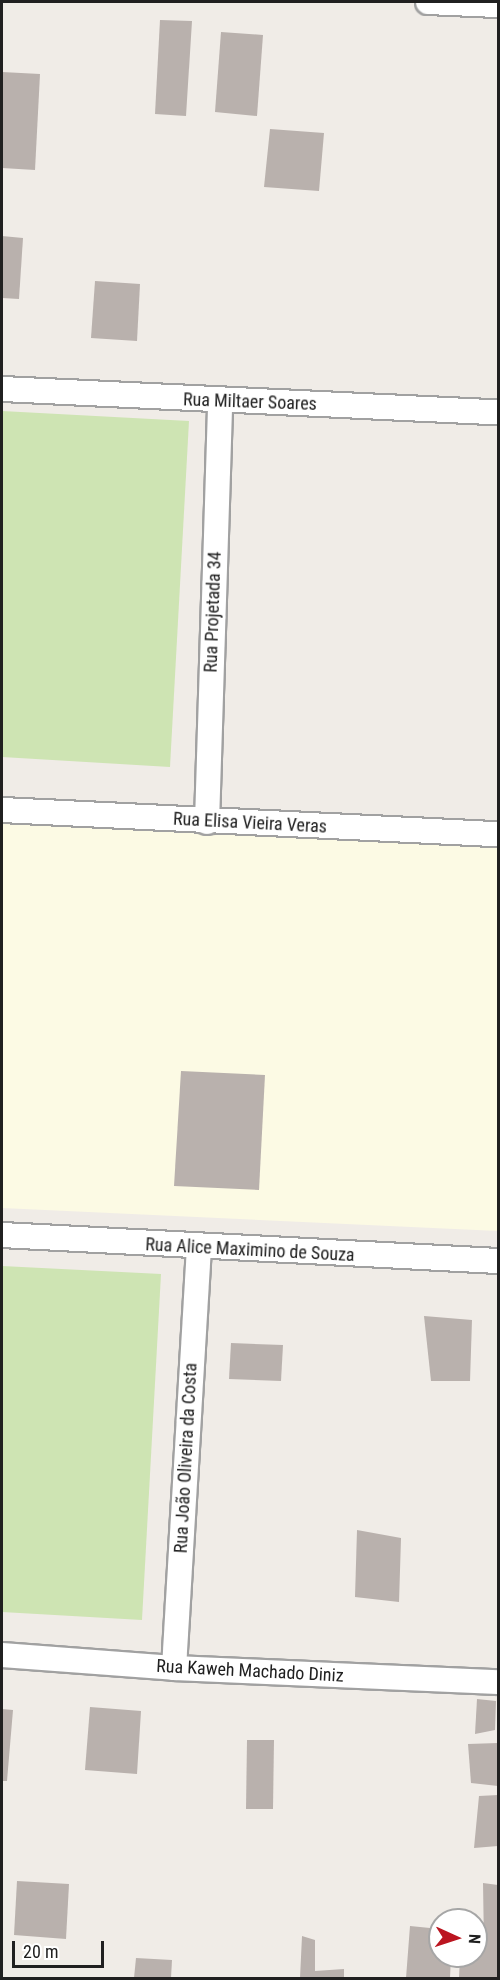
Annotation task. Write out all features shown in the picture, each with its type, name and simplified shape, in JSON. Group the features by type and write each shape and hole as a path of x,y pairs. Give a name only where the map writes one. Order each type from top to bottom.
{"street":[{"path":"428,2 498,4"},
{"name":"Rua Miltaer Soares","path":"2,389 220,402 498,412"},
{"name":"Rua Projetada 34","path":"207,822 220,402"},
{"name":"Rua Elisa Vieira Veras","path":"2,810 207,822 498,834"},
{"name":"Rua Alice Maximino de Souza","path":"2,1235 199,1249 498,1261"},
{"name":"Rua João Oliveira da Costa","path":"174,1668 199,1249"},
{"name":"Rua Kaweh Machado Diniz","path":"2,1655 174,1668 498,1682"}],"shaded area":[{"path":"2,824 498,843 498,1231 2,1208"}],"green space":[{"path":"2,411 189,421 170,767 2,757"},
{"path":"2,1266 161,1274 142,1620 2,1612"}],"building":[{"path":"160,20 192,21 186,116 155,114"},
{"path":"221,32 263,35 257,116 215,112"},
{"path":"2,72 40,74 35,170 2,168"},
{"path":"270,129 324,133 319,191 264,187"},
{"path":"2,236 23,238 19,299 2,298"},
{"path":"95,281 140,284 137,341 91,338"},
{"path":"181,1071 265,1075 259,1190 174,1186"},
{"path":"424,1316 472,1320 470,1381 431,1381"},
{"path":"231,1343 283,1345 281,1381 229,1379"},
{"path":"357,1530 401,1538 399,1602 355,1597"},
{"path":"477,1699 496,1701 495,1730 475,1734"},
{"path":"90,1707 141,1711 137,1774 85,1770"},
{"path":"2,1709 13,1710 7,1781 2,1781"},
{"path":"247,1740 274,1740 273,1809 246,1809"},
{"path":"498,1743 498,1786 471,1783 468,1744"},
{"path":"498,1795 498,1846 474,1848 479,1796"},
{"path":"17,1881 69,1884 66,1939 14,1935"},
{"path":"483,1883 498,1885 498,1978 459,1978 459,1968 488,1968 488,1908 483,1908"},
{"path":"410,1926 428,1928 428,1968 450,1968 450,1978 406,1978"},
{"path":"302,1936 315,1940 315,1971 344,1969 344,1978 300,1978"},
{"path":"136,1958 172,1960 171,1978 134,1978"}]}
